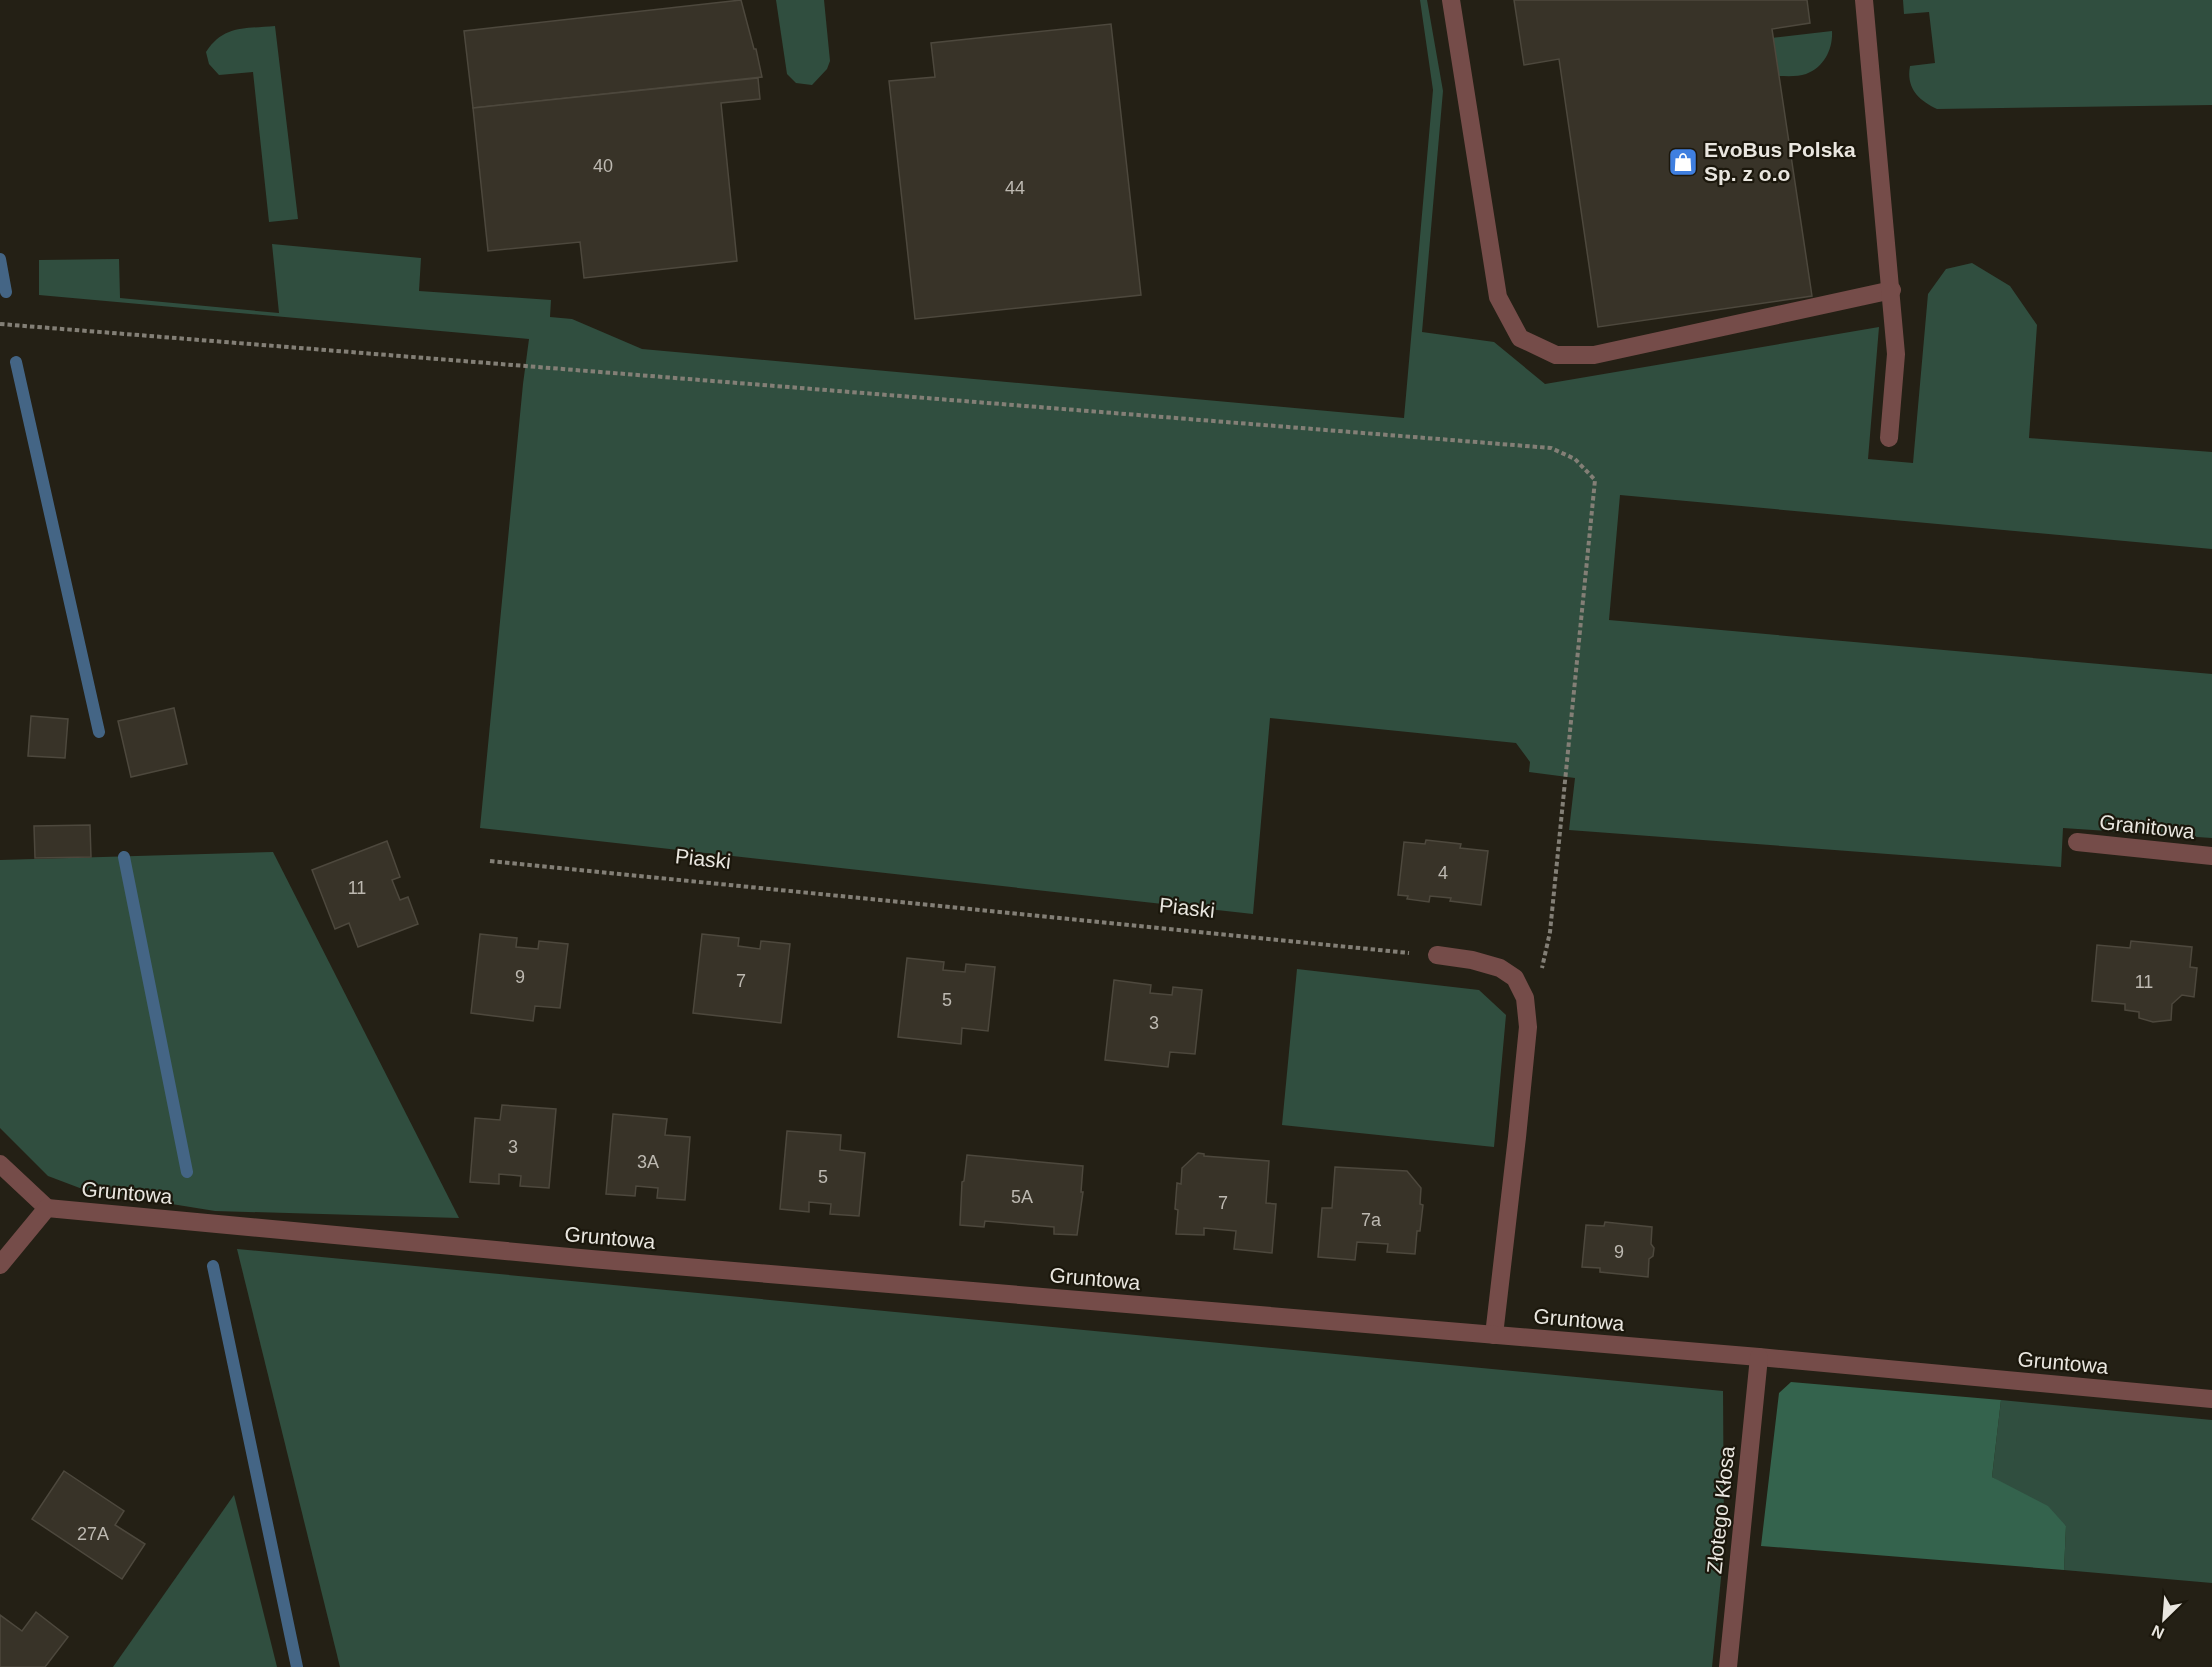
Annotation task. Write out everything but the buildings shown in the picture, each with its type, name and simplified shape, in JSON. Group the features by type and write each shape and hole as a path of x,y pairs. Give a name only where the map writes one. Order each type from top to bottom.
{"street":[{"path":"1451,0 1498,297 1520,338 1556,355 1594,356 1892,290"},
{"path":"1864,0 1896,354 1889,438"},
{"name":"Granitowa","path":"2077,842 2212,856"},
{"path":"1437,955 1472,960 1500,968 1515,978 1525,998 1528,1027 1518,1137 1494,1335"},
{"path":"0,1164 46,1208 0,1264"},
{"name":"Gruntowa","path":"46,1208 615,1261 1759,1357 2212,1399"},
{"name":"Złotego Kłosa","path":"1728,1667 1759,1357"}],"path":[{"path":"0,324 1551,448 1575,459 1595,480 1550,932 1540,975"},
{"name":"Piaski","path":"490,861 1437,955"}],"green space":[{"path":"776,0 824,0 830,61 827,69 812,85 796,83 787,74"},
{"path":"1420,0 1427,0 1443,91 1422,332 1494,342 1545,384 1879,327 1868,459 1913,463 1928,294 1946,269 1972,263 2010,286 2037,325 2029,438 2212,452 2212,549 1620,495 1609,620 2212,674 2212,838 2063,828 2061,867 1569,830 1575,778 1529,772 1530,762 1516,743 1270,718 1253,914 480,828 529,339 39,295 39,260 119,259 120,298 279,313 272,244 421,258 419,291 551,300 550,317 572,319 642,349 1404,418 1433,90"},
{"path":"1903,0 2212,0 2212,105 1937,109 1924,102 1915,92 1909,74 1910,66 1935,63 1929,12 1904,14"},
{"path":"275,26 298,219 269,222 253,72 219,75 209,64 206,52 213,43 228,33 244,28"},
{"path":"1832,31 1829,50 1818,67 1803,75 1777,76 1771,38"},
{"path":"273,852 459,1218 215,1211 85,1190 48,1176 0,1128 0,860"},
{"path":"1297,969 1479,990 1506,1015 1494,1147 1282,1125"},
{"path":"237,1249 1723,1391 1724,1548 1712,1667 340,1667"},
{"path":"1791,1382 2001,1400 1992,1477 2048,1506 2066,1526 2064,1570 1761,1546 1779,1393"},
{"path":"2001,1400 2212,1420 2212,1583 2064,1570 2066,1526 1992,1477"},
{"path":"234,1495 277,1667 113,1667"}],"waterway":[{"path":"0,259 6,292"},
{"path":"16,362 99,732"},
{"path":"124,857 187,1172"},
{"path":"213,1266 297,1667"}],"place":[{"name":"EvoBus Polska Sp. z o.o","path":"1683,162"}]}
